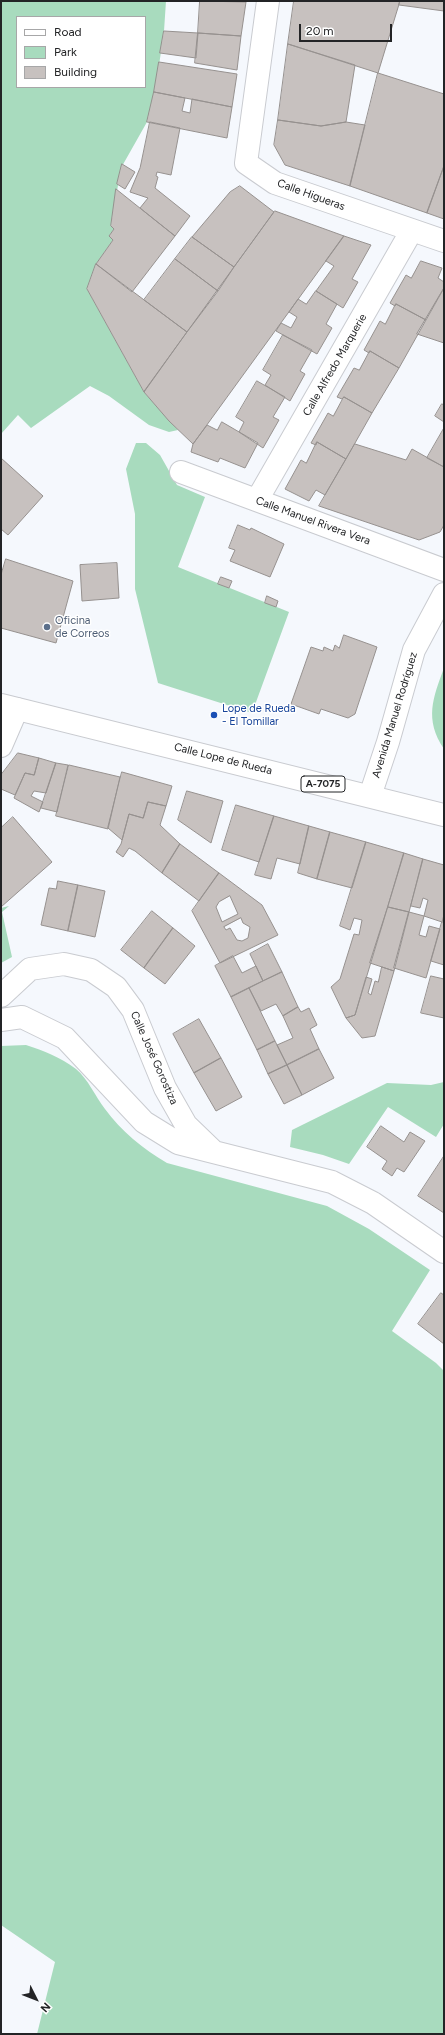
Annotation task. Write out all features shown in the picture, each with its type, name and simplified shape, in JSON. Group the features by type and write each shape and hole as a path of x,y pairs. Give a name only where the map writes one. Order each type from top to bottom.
{"street":[{"name":"Calle Higueras","path":"268,1 246,163 275,183 444,242"},
{"name":"Calle Alfredo Marquerie","path":"257,500 412,230"},
{"name":"Calle Manuel Rivera Vera","path":"181,472 444,570"},
{"name":"Avenida Manuel Rodríguez","path":"370,796 388,742 414,650 444,594"},
{"name":"Calle Lope de Rueda","path":"9,707 444,815"},
{"path":"1,746 9,707"},
{"name":"Calle José Gorostiza","path":"1,996 30,969 64,964 91,970 116,987 133,1010 165,1088 186,1125 215,1154"},
{"path":"1,1020 22,1017 65,1038 144,1122 178,1143 215,1154 332,1182 373,1203 444,1252"}],"green space":[{"path":"1,1 166,1 164,31 155,93 147,122 121,168 111,226 114,229 109,236 113,240 96,264 87,289 144,392 178,430 169,432 149,425 109,396 90,386 31,428 18,415 1,434"},
{"path":"136,443 146,443 160,455 177,485 205,497 178,567 289,612 252,713 158,683 135,589 135,514 126,469"},
{"path":"444,668 444,749 434,728 432,708"},
{"path":"9,906 2,912 12,957 1,963 1,908"},
{"path":"26,1045 52,1055 76,1069 118,1125 141,1146 167,1163 327,1206 369,1229 430,1270 392,1331 436,1363 444,1371 444,2034 37,2034 55,1962 1,1925 1,1046"},
{"path":"444,1082 444,1124 436,1137 388,1107 349,1164 323,1155 290,1147 292,1130 387,1083 431,1085"}],"building":[{"path":"200,1 246,2 241,36 198,33"},
{"path":"294,1 400,1 378,73 288,44"},
{"path":"400,1 444,1 444,11 399,5"},
{"path":"164,31 198,33 196,58 160,53"},
{"path":"198,33 241,36 237,70 195,63"},
{"path":"288,44 355,65 346,122 321,126 278,120"},
{"path":"159,62 237,74 232,107 154,92"},
{"path":"378,73 444,94 444,166 427,213 350,186"},
{"path":"154,92 185,98 182,111 190,113 192,99 232,107 227,138 147,122"},
{"path":"278,120 321,126 346,122 365,125 350,186 285,165 274,145"},
{"path":"150,122 180,128 171,175 157,172 156,176 158,177 155,188 190,216 175,236 140,208 148,198 130,192 140,168"},
{"path":"122,164 135,172 125,189 117,184"},
{"path":"444,166 444,219 427,213"},
{"path":"240,186 274,212 234,267 192,237 230,192"},
{"path":"116,189 175,236 132,292 96,264 113,240 109,236 114,229 111,226"},
{"path":"275,211 344,236 193,444 169,421 144,392"},
{"path":"344,236 371,245 352,279 358,282 343,308 316,291 334,266 326,261"},
{"path":"192,237 234,267 218,291 175,259"},
{"path":"175,259 218,291 187,332 144,300"},
{"path":"421,261 442,268 438,278 444,282 444,288 426,320 396,304 395,306 390,303 406,275 411,278"},
{"path":"96,264 187,332 144,392 87,289"},
{"path":"444,288 444,343 417,334"},
{"path":"316,291 337,304 326,324 332,328 317,354 276,331 281,323 291,328 297,317 289,312 298,299 306,304"},
{"path":"396,304 426,320 399,368 370,351 369,353 364,350 380,321 385,324"},
{"path":"283,335 312,350 300,371 305,374 290,401 265,385 271,375 263,370"},
{"path":"370,351 399,368 372,413 344,397 342,399 337,397 354,368 359,370"},
{"path":"257,381 285,397 273,417 279,420 263,448 239,432 244,422 236,417"},
{"path":"344,397 372,413 346,459 317,442 316,445 311,443 328,413 333,416"},
{"path":"442,404 444,405 444,422 435,416"},
{"path":"222,422 258,443 245,468 220,458 218,462 191,452 193,444 207,425 217,430"},
{"path":"444,428 444,467 427,458"},
{"path":"317,442 346,459 325,495 316,490 309,501 285,489 301,460 306,463"},
{"path":"355,444 406,460 412,449 444,467 444,525 440,532 419,540 319,506"},
{"path":"1,458 43,496 8,535 1,529"},
{"path":"238,525 250,530 251,528 284,544 270,577 230,561 235,550 229,548"},
{"path":"6,559 73,581 56,643 1,628 1,575"},
{"path":"117,563 119,598 82,601 80,565"},
{"path":"221,577 232,581 229,588 218,584"},
{"path":"267,596 278,601 276,607 265,603"},
{"path":"344,635 377,647 355,714 348,718 321,709 319,714 291,704 311,647 323,651 324,647 333,651 335,645 339,648"},
{"path":"18,753 39,758 34,775 25,773 15,795 1,789 1,775"},
{"path":"39,758 56,763 46,793 34,791 31,796 43,802 39,812 14,798 25,773 34,775"},
{"path":"56,763 68,765 57,812 41,808"},
{"path":"69,765 120,777 108,829 56,816"},
{"path":"122,772 172,786 166,806 148,802 143,818 129,814 122,840 108,828"},
{"path":"187,791 223,801 211,843 178,820"},
{"path":"148,802 166,806 160,825 180,844 162,873 135,851 129,848 123,857 116,852 121,844 129,814 143,818"},
{"path":"236,805 274,816 259,862 222,850"},
{"path":"274,816 309,826 300,864 277,858 271,879 255,875"},
{"path":"13,817 52,862 1,907 1,828"},
{"path":"309,826 330,832 317,879 298,873"},
{"path":"330,832 366,842 352,888 317,879"},
{"path":"366,842 404,853 355,1015 346,1018 331,987 340,979 354,934 359,935 362,920 354,918 350,930 340,926"},
{"path":"180,844 219,873 199,901 162,873"},
{"path":"404,853 423,859 409,912 388,907"},
{"path":"423,859 444,865 444,915 442,922 424,916 428,900 423,898 420,908 411,906"},
{"path":"219,873 262,905 278,935 220,963 192,911","holes":["230,896 238,914 222,922 216,907 219,902","241,918 243,923 250,927 248,938 242,941 237,940 230,928 226,930 224,927"]},
{"path":"58,881 78,885 68,931 41,925 49,888 56,889"},
{"path":"78,885 105,891 95,937 68,931"},
{"path":"388,907 409,912 394,971 370,963"},
{"path":"152,911 173,928 144,968 121,950"},
{"path":"409,912 424,916 419,935 426,937 429,926 440,929 426,978 394,968"},
{"path":"442,922 444,922 444,965 431,961"},
{"path":"173,928 195,946 165,984 144,968"},
{"path":"268,944 282,972 263,981 250,954"},
{"path":"233,956 242,973 256,966 263,981 231,997 215,966"},
{"path":"382,967 394,971 375,1036 362,1038 346,1018 355,1015 366,977 372,979 368,993 371,995 375,981 378,982"},
{"path":"282,972 298,1007 283,1016 276,1004 261,1011 249,988"},
{"path":"431,976 444,979 444,1018 421,1013"},
{"path":"249,988 275,1041 257,1050 231,997"},
{"path":"298,1007 301,1012 309,1008 317,1025 310,1029 319,1049 287,1065 277,1045 293,1038 283,1016"},
{"path":"199,1019 221,1058 194,1073 173,1034"},
{"path":"275,1041 287,1065 268,1074 257,1050"},
{"path":"319,1049 334,1078 302,1095 287,1065"},
{"path":"221,1058 242,1097 216,1111 194,1073"},
{"path":"287,1065 302,1095 284,1104 268,1074"},
{"path":"381,1126 404,1142 410,1132 425,1141 404,1172 397,1168 392,1176 382,1169 387,1161 367,1147"},
{"path":"444,1156 444,1213 418,1196"},
{"path":"441,1293 444,1295 444,1344 418,1324"}],"place":[{"name":"Oficina de Correos","path":"47,627"},
{"name":"Lope de Rueda - El Tomillar","path":"214,715"}]}
